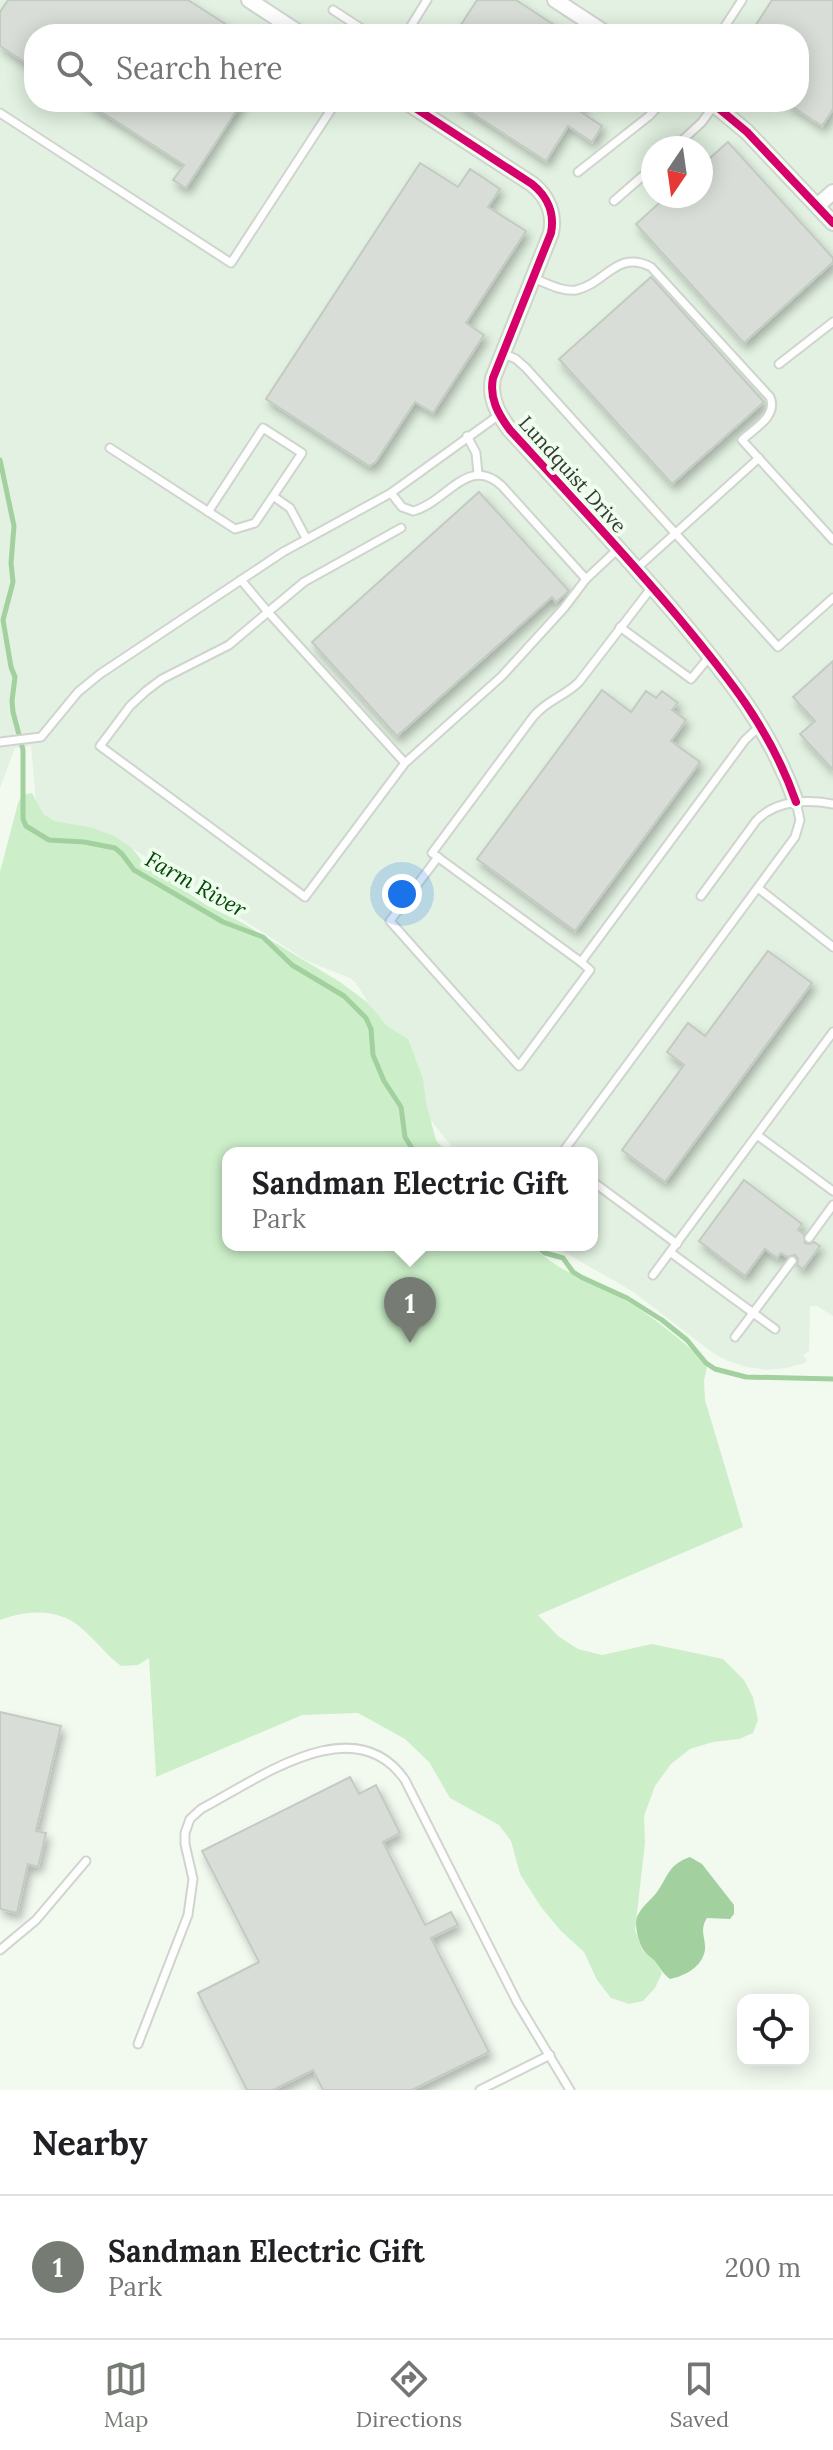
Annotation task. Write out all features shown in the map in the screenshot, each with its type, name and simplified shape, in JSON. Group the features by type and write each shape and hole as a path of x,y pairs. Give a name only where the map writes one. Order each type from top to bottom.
{"street":[{"path":"249,0 286,24"},
{"path":"555,0 592,24"},
{"name":"Lundquist Drive","path":"421,112 532,184 544,195 550,208 552,225 549,241 502,353 492,385 493,401 499,415 637,568 745,700 777,756 796,802"},
{"path":"724,112 755,139 833,223"},
{"path":"817,206 833,192"}],"lane":[{"path":"412,24 427,0"},
{"path":"726,24 742,0"},
{"path":"333,10 355,24"},
{"path":"0,113 231,263 329,112"},
{"path":"578,172 653,112"},
{"path":"687,136 708,112"},
{"path":"614,201 641,177"},
{"path":"533,278 574,290 627,262 651,267 772,401 771,413 742,440 833,540"},
{"path":"779,364 833,322"},
{"path":"502,353 526,368 778,647 833,598"},
{"path":"4,742 34,739 44,734 78,692 91,681 306,538 391,493 499,415"},
{"path":"110,448 208,512 235,529 255,523 302,453 263,428 208,512"},
{"path":"467,436 476,453 478,474"},
{"path":"637,568 759,458"},
{"path":"391,493 402,507 413,511 467,478 478,474 490,476 586,579"},
{"path":"273,496 290,508 306,538"},
{"path":"401,528 304,582 229,645 162,679 130,706 100,746 305,897 405,763 502,676 586,579 619,548"},
{"path":"241,580 405,763"},
{"path":"438,857 390,921 519,1066 590,970 581,962 438,857 432,853 533,717 546,703 579,682 652,587"},
{"path":"620,627 691,679 710,656"},
{"path":"581,962 745,740 760,726"},
{"path":"701,896 760,816 772,808 796,802 833,804"},
{"path":"566,1147 797,832 800,820 796,802"},
{"path":"758,888 833,947"},
{"path":"653,1275 833,1032"},
{"path":"757,1135 833,1191"},
{"path":"598,1185 677,1244"},
{"path":"809,1238 833,1205"},
{"path":"670,1252 775,1329"},
{"path":"735,1337 792,1261"},
{"path":"138,2044 190,1907 193,1879 185,1839 190,1819 201,1809 302,1755 324,1749 346,1748 382,1758 405,1780 517,2002 570,2090"},
{"path":"0,1950 36,1920 86,1861"},
{"path":"480,2090 550,2055"}],"shaded area":[{"path":"0,0 833,0 833,1316 817,1306 810,1306 809,1351 803,1355 807,1360 805,1363 767,1370 728,1361 632,1291 564,1252 598,1251 598,1147 452,1147 426,1114 379,1020 356,983 307,961 127,845 37,816 31,746 15,748 0,788"},
{"path":"32,793 43,814 54,821 93,828 114,836 132,848 143,862 206,905 241,922 340,982 367,1002 387,1026 408,1039 423,1079 426,1103 441,1147 222,1147 222,1251 538,1251 562,1268 642,1311 708,1363 704,1380 705,1400 743,1527 538,1615 558,1636 578,1649 602,1655 652,1644 723,1659 744,1680 753,1697 758,1720 753,1733 690,1749 671,1764 655,1786 644,1816 645,1843 635,1930 643,1951 656,1961 662,1973 655,1988 643,2001 629,2004 611,1998 597,1980 584,1952 541,1907 520,1874 511,1841 499,1825 450,1798 429,1762 405,1739 358,1713 302,1715 156,1777 149,1658 138,1665 121,1666 79,1626 61,1616 41,1612 0,1620 0,872 22,795"},
{"path":"690,1857 702,1864 734,1905 734,1914 730,1919 707,1918 703,1930 705,1950 697,1966 670,1979 643,1949 636,1921 673,1867"}],"building":[{"path":"8,0 188,0 225,24 24,24 24,62 0,46 0,12"},
{"path":"477,0 516,0 553,24 461,24"},
{"path":"772,0 833,0 833,109 822,126 800,112 809,112 809,24 756,24"},
{"path":"102,112 235,112 186,188 173,180 184,165"},
{"path":"470,112 581,112 602,126 592,142 568,126 546,161"},
{"path":"728,142 833,258 833,262 744,343 636,224 654,208 713,208 713,155"},
{"path":"420,163 458,187 470,169 500,189 488,207 526,231 466,323 484,335 433,413 415,402 375,463 369,466 266,399"},
{"path":"651,277 764,402 672,484 559,359"},
{"path":"479,492 569,591 556,602 552,597 397,736 312,642"},
{"path":"833,661 833,770 800,734 815,721 793,697"},
{"path":"602,690 631,712 646,691 656,698 662,691 678,703 672,710 686,720 671,741 700,762 575,931 477,859"},
{"path":"768,951 812,983 665,1182 622,1150 684,1065 667,1052 688,1023 705,1036"},
{"path":"744,1180 802,1224 798,1230 804,1234 805,1243 814,1242 820,1246 803,1269 797,1265 795,1255 787,1257 781,1253 777,1258 765,1249 745,1276 699,1241"},
{"path":"0,1712 61,1726 36,1831 46,1833 38,1867 28,1864 17,1913 0,1909"},
{"path":"350,1777 359,1794 376,1785 400,1833 383,1842 425,1925 451,1912 458,1925 431,1938 489,2052 412,2090 323,2090 313,2070 273,2090 247,2090 198,1993 259,1962 202,1851"}],"waterway":[{"name":"Farm River","path":"0,460 14,526 13,582 3,620 15,677 12,701 23,750 23,819 26,826 49,840 115,848 134,870 223,922 263,937 292,965 344,996 366,1018 371,1029 373,1055 384,1081 401,1107 405,1137 411,1147"},
{"name":"Farm River","path":"542,1251 563,1258 573,1272 627,1298 662,1320 715,1369 746,1377 833,1379"}],"cycle path":[{"path":"421,112 532,184 542,194 551,212 551,233 493,378 492,392 502,418 637,570 730,682 774,750 796,802"},
{"path":"723,112 747,132 833,223"}],"place":[{"name":"Sandman Electric Gift","path":"410,1343"}]}
